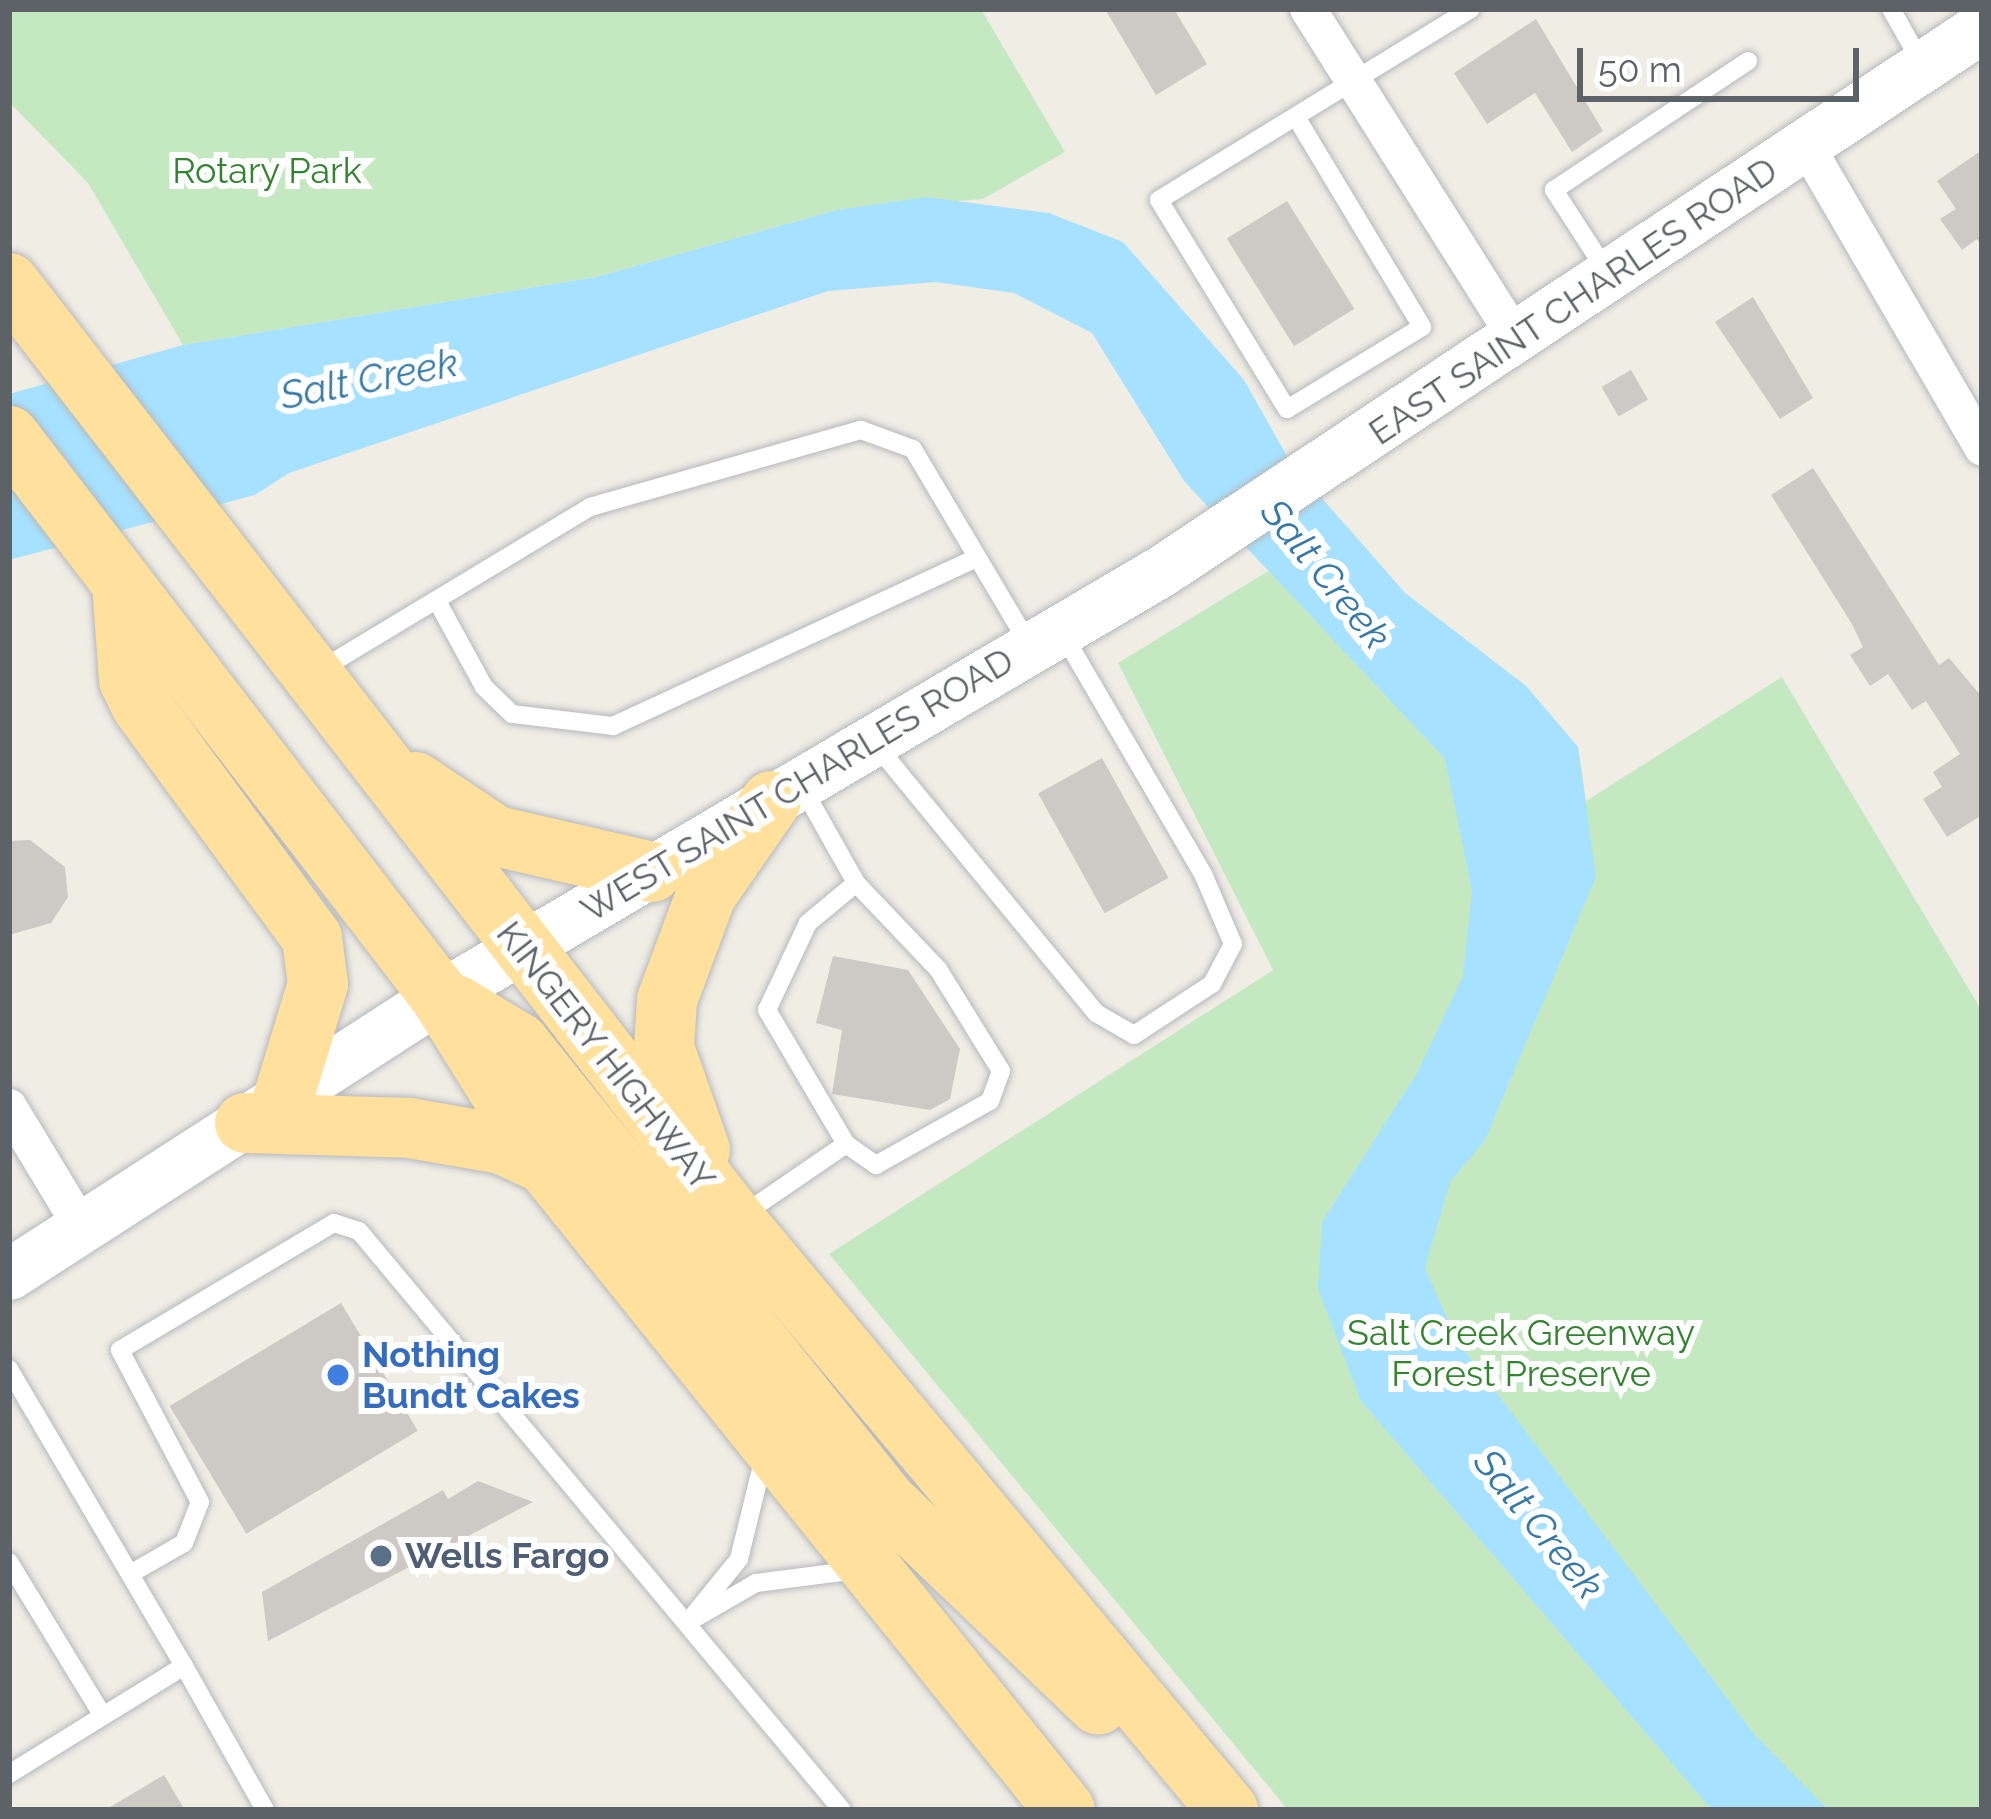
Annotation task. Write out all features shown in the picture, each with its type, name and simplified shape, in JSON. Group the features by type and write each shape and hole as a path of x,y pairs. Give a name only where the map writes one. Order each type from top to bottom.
{"highway":[{"name":"KINGERY HIGHWAY","path":"9,284 199,523 520,950 726,1208 1216,1798"},
{"path":"9,436 440,995 545,1164 863,1569 1065,1810"},
{"path":"110,567 129,680 141,705 312,938 318,984 264,1111 502,1144 545,1164"},
{"path":"373,751 496,836 652,872"},
{"path":"726,1208 664,1048 668,1000 706,895 785,792"},
{"path":"440,995 518,1043 886,1501 1093,1700 1216,1798"}],"main road":[{"name":"EAST SAINT CHARLES ROAD","path":"1161,571 1324,468 1982,27"},
{"name":"WEST SAINT CHARLES ROAD","path":"9,1274 440,995 1161,571"}],"street":[{"path":"1308,9 1516,338"},
{"path":"1806,145 1982,448"},
{"path":"9,1107 82,1228"}],"lane":[{"path":"1296,117 1422,327 1287,410 1159,200 1471,9"},
{"path":"1891,9 1923,67"},
{"path":"1609,276 1554,190 1748,61"},
{"path":"314,674 590,507 861,430 913,449 974,559 1045,638 1203,874 1233,944 1212,984 1134,1035 1096,1013 872,740"},
{"path":"437,601 484,687 512,714 613,726 974,559"},
{"path":"785,792 856,883 938,969 1001,1071 990,1101 890,1163 866,1161 846,1144 767,1010 808,922 856,883"},
{"path":"726,1208 846,1144"},
{"path":"130,1574 184,1543 200,1502 120,1350 334,1222 359,1232 842,1810"},
{"path":"9,1370 266,1810"},
{"path":"688,1622 739,1559 766,1447"},
{"path":"9,1562 103,1716"},
{"path":"688,1622 756,1583 863,1569"},
{"path":"9,1774 184,1666"}],"green space":[{"name":"Rotary Park","path":"9,9 981,9 1065,152 983,199 837,210 596,277 183,345 88,183 9,102"},
{"name":"Salt Creek Greenway Forest Preserve","path":"1345,524 1405,593 1526,686 1578,747 1586,801 1782,677 1982,1011 1982,1810 1288,1810 829,1254 1273,970 1118,663"}],"water":[{"name":"Salt Creek","path":"926,197 1049,213 1123,242 1244,380 1291,463 1405,593 1526,686 1578,747 1596,877 1485,1140 1450,1182 1425,1268 1456,1339 1754,1734 1828,1810 1712,1810 1361,1401 1318,1289 1322,1222 1417,1073 1463,976 1472,891 1445,759 1184,481 1092,333 1014,293 935,282 828,291 289,473 255,495 9,560 9,394 183,345 596,277 837,210"}],"building":[{"path":"1105,9 1174,9 1207,64 1156,95"},
{"path":"1536,19 1603,131 1572,152 1535,93 1487,124 1454,73"},
{"path":"1982,150 1982,247 1977,239 1962,250 1940,219 1956,209 1937,181"},
{"path":"1287,201 1354,309 1294,346 1227,239"},
{"path":"1753,297 1813,398 1780,419 1715,322"},
{"path":"1631,370 1648,399 1619,416 1602,387"},
{"path":"1813,468 1939,665 1949,658 1982,697 1982,815 1947,837 1923,799 1942,787 1933,772 1960,754 1926,701 1912,710 1888,674 1870,686 1850,655 1863,647 1852,624 1771,495"},
{"path":"1102,758 1168,878 1105,913 1038,793"},
{"path":"30,840 65,867 68,897 51,923 9,935 9,841"},
{"path":"833,956 908,970 960,1049 950,1099 930,1110 832,1094 842,1030 816,1023"},
{"path":"341,1303 418,1431 246,1534 170,1406"},
{"name":"Wells Fargo","path":"478,1481 533,1502 268,1641 262,1592 443,1490 448,1499"},
{"path":"164,1775 185,1810 105,1810"}],"place":[{"name":"Nothing Bundt Cakes","path":"338,1375"},
{"name":"Wells Fargo","path":"381,1556"}]}
